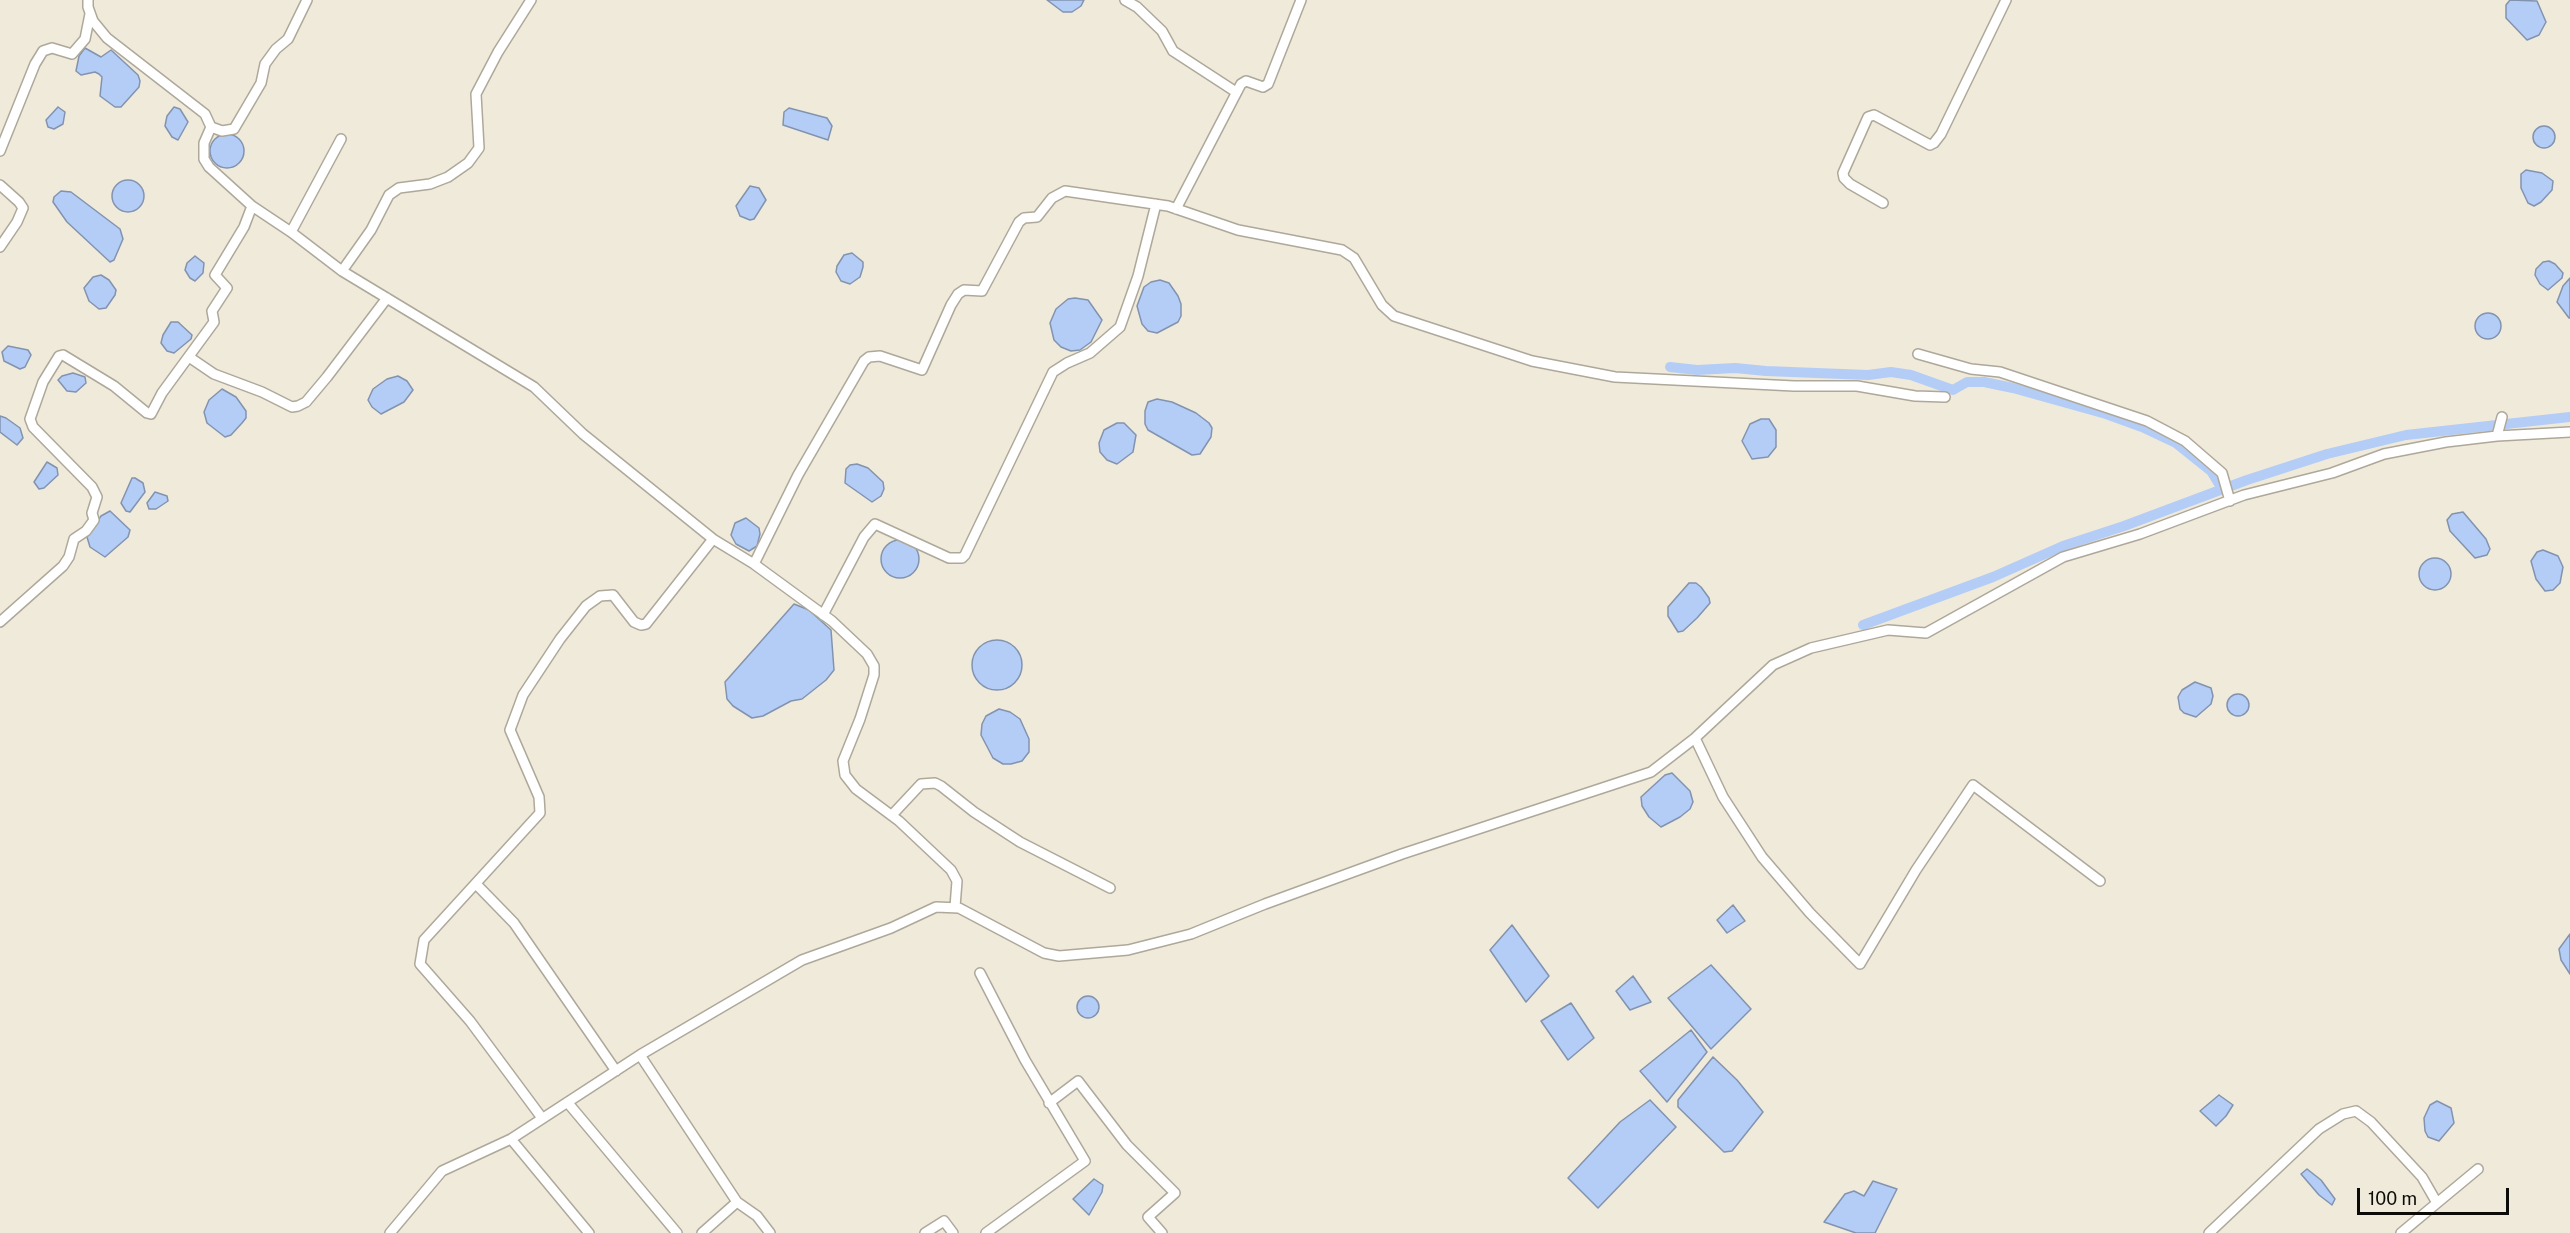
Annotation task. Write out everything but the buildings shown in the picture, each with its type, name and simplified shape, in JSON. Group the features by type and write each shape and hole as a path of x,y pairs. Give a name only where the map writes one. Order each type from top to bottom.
{"street":[{"path":"0,151 34,64 43,51 52,48 69,55 77,50 86,39 90,14 88,0"},
{"path":"90,14 98,27 122,51 199,107 211,127 222,131 234,129 261,83 265,64 276,49 288,39 307,0"},
{"path":"342,271 371,230 390,195 399,188 430,184 448,177 468,163 479,148 476,94 498,52 531,0"},
{"path":"1125,0 1137,7 1162,32 1173,51 1236,92"},
{"path":"1176,209 1240,84 1246,81 1263,87 1268,84 1301,0"},
{"path":"1882,202 1850,184 1843,173 1868,117 1874,115 1930,145 1934,143 1941,134 2006,0"},
{"path":"211,127 204,143 204,159 209,167 252,206 342,271 534,387 583,434 713,538 754,564 823,615 857,644 872,660 874,666 872,683 843,761 845,776 856,789 892,815 951,870 957,881 955,902"},
{"path":"291,232 341,139"},
{"path":"0,185 23,208 17,222 0,247"},
{"path":"754,564 798,475 864,361 869,357 880,356 921,370 958,294 964,290 982,291 1019,222 1024,218 1037,217 1052,198 1065,191 1156,204 1238,230 1342,250 1354,258 1382,305 1394,316 1532,361 1615,377 1794,386 1857,386 1915,396 1945,397"},
{"path":"823,615 864,537 875,524 949,558 962,558 965,555 1053,372 1090,353 1120,327 1138,276 1156,204"},
{"path":"0,622 63,566 69,557 74,539 86,531 94,520 93,508 97,497 92,487 33,427 30,419 43,382 59,356 63,355 114,386 149,414 214,322 212,311 227,288 215,275 244,227 252,206"},
{"path":"189,357 213,374 262,392 292,407 298,406 306,402 327,377 387,298"},
{"path":"1918,354 1971,369 2000,372 2147,421 2185,441 2222,473 2230,501"},
{"path":"2498,436 2502,417"},
{"path":"390,1233 442,1171 512,1139 640,1055 802,960 891,928 936,907 955,902 1044,953 1076,956 1128,950 1191,934 1265,904 1402,854 1651,772 1695,738 1773,665 1811,648 1888,630 1926,633 2063,557 2140,534 2230,501 2332,473 2384,454 2445,442 2570,432"},
{"path":"542,1118 470,1021 420,964 424,940 476,884 498,856 540,813 539,797 510,730 523,695 560,639 586,606 600,596 612,595 634,622 641,625 646,624 713,538"},
{"path":"1695,738 1724,797 1762,857 1810,913 1860,964 1916,870 1973,785 2100,881"},
{"path":"892,815 921,784 935,783 1020,842 1110,888"},
{"path":"476,884 514,923 616,1071"},
{"path":"980,973 1049,1102 1084,1161 986,1233"},
{"path":"640,1055 737,1202 757,1216 770,1233"},
{"path":"1049,1102 1078,1081 1127,1145 1175,1193 1148,1217 1162,1233"},
{"path":"568,1103 677,1233"},
{"path":"2209,1233 2319,1129 2343,1114 2356,1111 2371,1122 2422,1177 2437,1203"},
{"path":"512,1139 589,1233"},
{"path":"2401,1233 2478,1169"},
{"path":"702,1233 737,1202"},
{"path":"925,1233 944,1221 953,1233"}],"water":[{"path":"1047,0 1084,0 1081,6 1072,12 1063,12"},
{"path":"2510,0 2537,1 2546,22 2539,35 2527,40 2506,18 2506,5"},
{"path":"85,48 101,57 111,50 138,75 139,87 121,107 115,107 100,96 102,77 99,74 95,72 81,75 76,71 79,56"},
{"path":"58,107 65,112 63,124 54,129 48,127 46,120"},
{"path":"174,107 180,109 188,122 178,140 172,137 165,126 167,116"},
{"path":"789,108 827,118 832,126 828,140 783,125 784,112"},
{"path":"2544,126 2552,129 2555,137 2552,145 2544,148 2536,145 2533,137 2536,129"},
{"path":"227,134 239,139 244,151 239,163 227,168 215,163 210,151 215,139"},
{"path":"2526,170 2542,173 2553,181 2552,190 2534,206 2528,203 2521,188 2521,174"},
{"path":"128,180 139,185 144,196 139,207 128,212 117,207 112,196 117,185"},
{"path":"750,186 759,188 766,200 754,219 750,220 740,216 736,206"},
{"path":"61,191 71,192 120,229 123,239 114,260 110,262 67,222 53,202 54,197"},
{"path":"852,253 863,262 863,267 860,277 850,284 841,281 836,272 844,255"},
{"path":"195,256 204,263 203,273 195,281 185,270 187,263"},
{"path":"2549,261 2563,273 2562,278 2548,290 2540,284 2535,275 2536,269 2543,262"},
{"path":"101,275 109,280 116,290 106,308 99,309 89,301 84,288 93,277"},
{"path":"2570,278 2569,318 2557,302 2563,286"},
{"path":"1160,280 1169,283 1178,296 1181,316 1178,322 1157,333 1148,331 1142,324 1137,306 1144,287"},
{"path":"1068,299 1088,300 1102,320 1091,342 1080,350 1071,351 1061,347 1054,340 1050,323 1056,309"},
{"path":"2488,313 2497,317 2501,326 2497,335 2488,339 2479,335 2475,326 2479,317"},
{"path":"171,322 178,322 192,335 191,339 174,353 167,351 161,343"},
{"path":"8,346 28,350 31,355 25,367 20,369 4,361 2,352"},
{"path":"73,373 85,377 86,383 76,392 67,391 58,380 62,376"},
{"path":"398,376 407,381 413,390 404,402 381,414 372,407 368,400 373,389 387,379"},
{"path":"222,389 236,397 246,411 246,418 242,423 231,435 225,437 207,423 204,412 209,400"},
{"path":"1157,399 1172,402 1196,413 1209,423 1212,428 1211,437 1200,454 1192,455 1148,430 1145,424 1145,411 1148,402"},
{"path":"0,416 20,428 23,438 17,445 0,432"},
{"path":"1761,419 1769,419 1776,430 1776,447 1768,457 1752,459 1742,441 1750,424"},
{"path":"1117,423 1124,423 1136,435 1133,452 1117,464 1107,460 1100,452 1099,443 1104,430"},
{"path":"47,462 57,468 58,475 44,488 39,489 34,482"},
{"path":"857,464 868,468 883,482 884,489 881,496 872,502 845,483 846,469 850,465"},
{"path":"132,478 143,483 145,492 130,512 126,511 121,503"},
{"path":"155,492 167,496 168,501 156,509 149,509 147,503"},
{"path":"110,511 130,530 128,537 105,557 90,547 87,537 101,516"},
{"path":"2463,512 2486,539 2490,549 2487,555 2475,558 2450,531 2447,520 2452,514"},
{"path":"746,518 759,528 760,534 757,546 749,551 736,544 731,535 735,523"},
{"path":"900,540 913,546 919,559 913,572 900,578 887,572 881,559 887,546"},
{"path":"2543,550 2558,556 2563,567 2560,583 2553,590 2545,591 2536,579 2531,561 2537,552"},
{"path":"2435,558 2446,563 2451,574 2446,585 2435,590 2424,585 2419,574 2424,563"},
{"path":"1689,583 1696,583 1701,587 1710,603 1683,631 1678,632 1668,616 1668,607"},
{"path":"794,604 809,610 831,630 834,670 826,680 802,699 791,701 763,716 752,718 733,706 727,699 725,682"},
{"path":"997,640 1011,644 1018,651 1022,665 1018,679 1011,686 997,690 983,686 976,679 972,665 976,651 983,644"},
{"path":"2195,682 2211,688 2213,696 2211,704 2196,717 2180,709 2178,697 2182,690"},
{"path":"2238,694 2246,697 2249,705 2246,713 2238,716 2230,713 2227,705 2230,697"},
{"path":"999,709 1010,712 1020,719 1029,739 1029,752 1022,761 1003,764 993,758 981,735 982,724 986,716"},
{"path":"1672,773 1690,791 1693,802 1690,809 1680,817 1661,827 1649,817 1642,806 1641,797 1665,775"},
{"path":"1733,905 1745,921 1727,933 1717,920"},
{"path":"1512,925 1549,976 1526,1002 1490,950"},
{"path":"2570,934 2570,974 2561,960 2559,949"},
{"path":"1711,965 1751,1009 1711,1049 1668,998"},
{"path":"1633,976 1651,1002 1630,1010 1616,991"},
{"path":"1084,996 1092,996 1099,1003 1099,1011 1092,1018 1084,1018 1077,1011 1077,1003"},
{"path":"1571,1003 1594,1038 1568,1060 1541,1021"},
{"path":"1691,1030 1707,1052 1667,1102 1640,1071"},
{"path":"1713,1057 1737,1080 1763,1112 1732,1151 1724,1152 1678,1107 1678,1100"},
{"path":"2219,1095 2233,1105 2216,1126 2200,1111"},
{"path":"1650,1100 1676,1127 1598,1208 1568,1178 1620,1122"},
{"path":"2437,1101 2451,1108 2454,1123 2439,1141 2428,1137 2424,1118 2430,1105"},
{"path":"2307,1169 2321,1180 2335,1199 2332,1205 2319,1195 2301,1174"},
{"path":"1094,1179 1103,1185 1102,1192 1089,1215 1073,1199"},
{"path":"1873,1181 1897,1189 1875,1233 1856,1233 1824,1222 1845,1194 1854,1191 1864,1196"}],"waterway":[{"path":"1670,367 1697,370 1735,368 1868,375 1891,372 1911,375 1953,390 1967,382 1984,382 2013,388 2106,414 2176,443 2211,471 2222,489"},
{"path":"1863,625 1993,577 2063,546 2327,454 2406,435 2570,417"}]}
